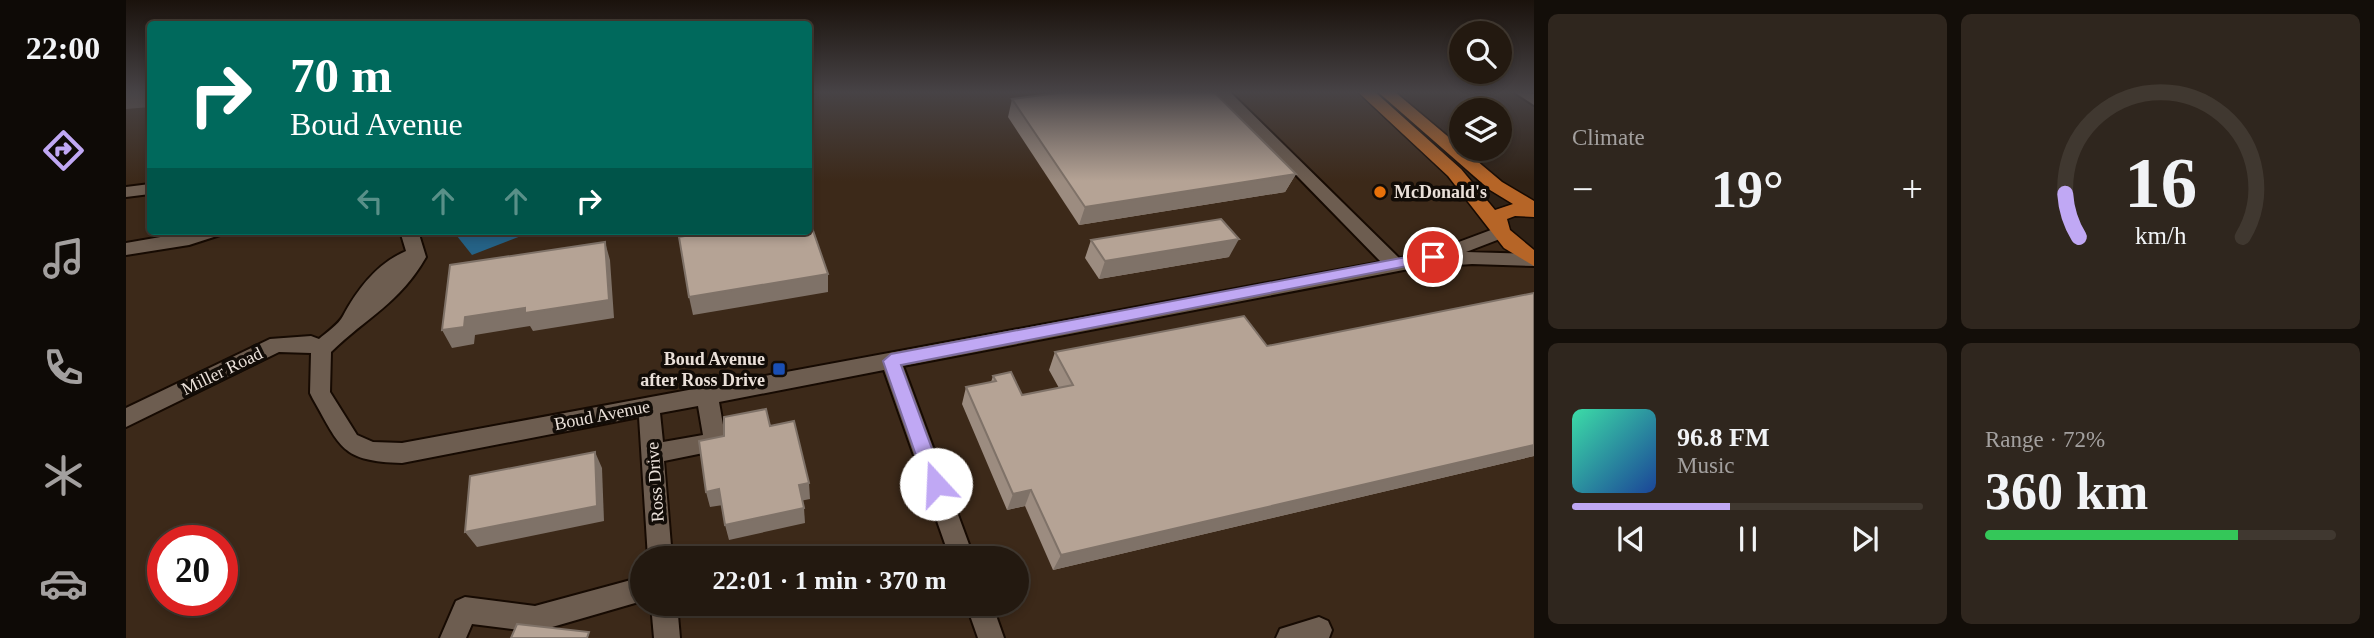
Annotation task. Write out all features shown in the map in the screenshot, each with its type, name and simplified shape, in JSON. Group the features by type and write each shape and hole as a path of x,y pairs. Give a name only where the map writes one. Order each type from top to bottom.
{"main road":[{"path":"1399,122 1468,184 1483,201 1498,231 1513,247 1534,260"},
{"path":"1421,122 1496,186 1534,210"},
{"path":"1498,231 1497,220 1501,214 1510,210 1534,210"}],"street":[{"path":"126,192 147,188"},
{"name":"Boud Avenue","path":"1405,264 1498,231"},
{"path":"126,249 202,235"},
{"path":"321,349 354,318 367,314 414,266 417,257 410,235"},
{"name":"Boud Avenue","path":"321,349 320,393 349,442 372,452 402,453 1405,264 1472,258 1534,260"},
{"name":"Miller Road","path":"126,418 277,344 311,344 321,349"},
{"path":"891,361 958,546"},
{"path":"652,454 715,442 707,396"},
{"name":"Ross Drive","path":"649,407 659,546"},
{"path":"453,638 465,610 535,619 630,592"},
{"path":"665,616 667,638"},
{"path":"983,616 991,638"},
{"path":"1289,638 1319,631"}],"lane":[{"path":"1254,122 1405,264"}],"shaded area":[{"path":"126,122 147,122 147,235 812,235 812,122 1395,122 1534,259 1534,638 126,638"}],"water":[{"path":"456,235 524,235 472,255"}],"building":[{"path":"1027,122 1244,122 1296,174 1085,207"},
{"path":"1221,219 1239,239 1105,261 1091,240"},
{"path":"812,228 828,274 689,297 679,237 812,235"},
{"path":"605,242 609,300 525,313 525,308 465,317 464,327 442,330 450,265"},
{"path":"1534,293 1534,445 1061,555 1031,490 1013,494 966,387 996,381 993,376 1011,372 1022,395 1073,385 1055,352 1244,316 1267,346"},
{"path":"766,409 770,426 794,421 809,483 799,485 804,508 725,525 719,489 706,492 699,441 724,436 724,417"},
{"path":"595,452 597,506 465,532 470,476"},
{"path":"517,624 589,632 587,638 511,638"}],"place":[{"name":"McDonald's","path":"1380,192"},
{"name":"Boud Avenue after Ross Drive","path":"779,369"}],"route":[{"path":"936,484 891,361 1433,257"}]}
